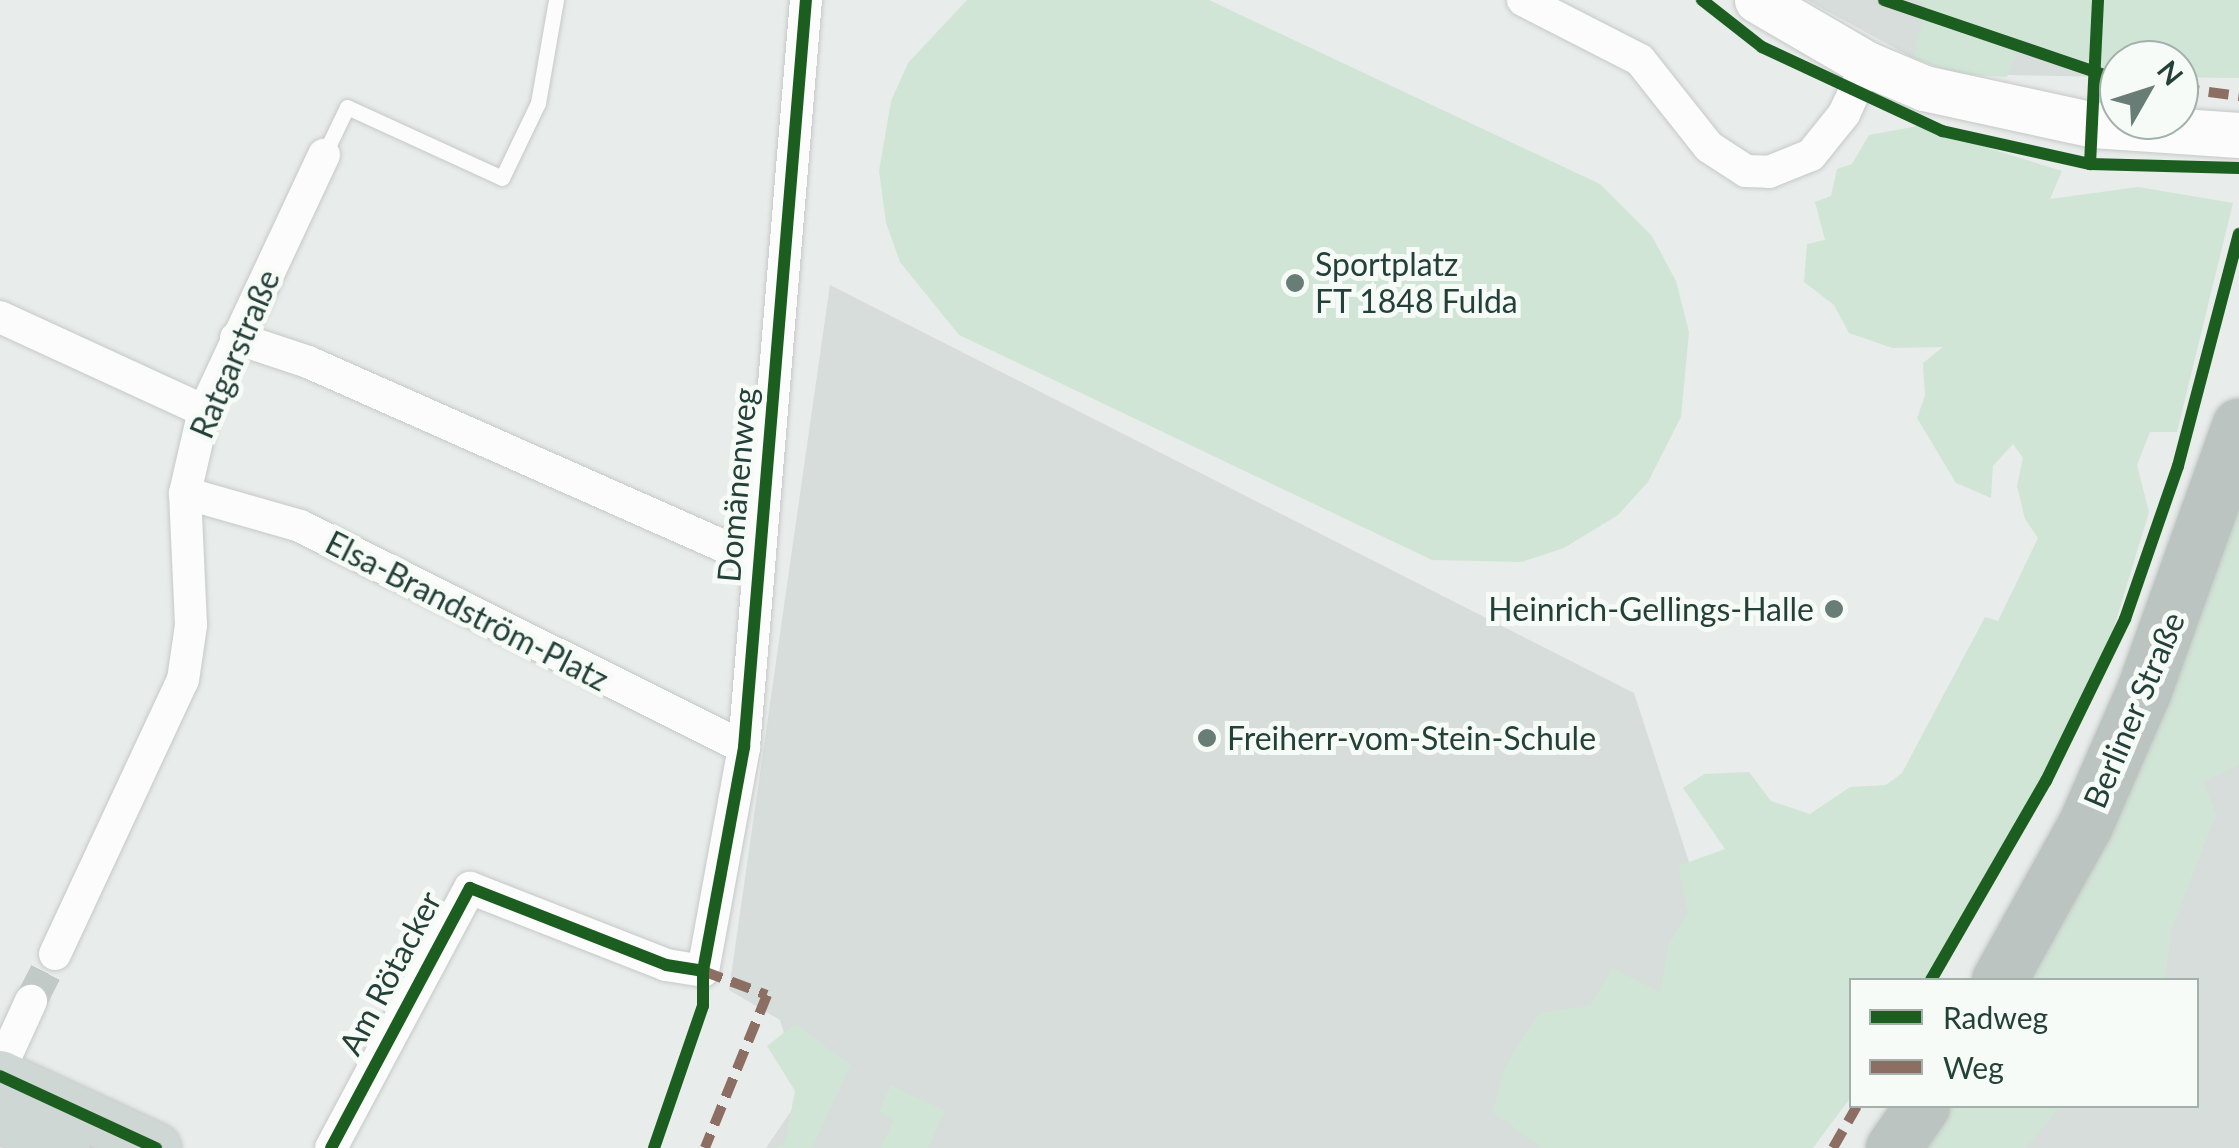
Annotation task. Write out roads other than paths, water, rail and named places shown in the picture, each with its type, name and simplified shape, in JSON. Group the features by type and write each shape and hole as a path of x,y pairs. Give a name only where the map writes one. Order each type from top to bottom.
{"highway":[{"name":"Berliner Straße","path":"2000,978 2085,825 2144,690 2239,426"},
{"path":"1893,1148 1921,1108"}],"main road":[{"path":"1757,0 1867,64 1924,88 2093,124 2239,135"},
{"path":"0,1073 156,1148"},
{"path":"0,1118 65,1148"}],"street":[{"name":"Domänenweg","path":"703,971 744,747 806,0"},
{"path":"1523,0 1640,60 1710,146 1746,170 1769,172 1811,154 1844,114 1867,64"},
{"name":"Ratgarstraße","path":"55,954 183,680 190,624 184,493 204,411 324,155"},
{"path":"0,317 204,411"},
{"path":"236,338 308,362 758,561"},
{"name":"Elsa-Brandström-Platz","path":"184,493 300,526 744,747"},
{"name":"Am Rötacker","path":"330,1148 470,888 666,965 703,971"},
{"path":"0,1073 31,1000"}],"lane":[{"path":"324,155 347,106 502,178 538,103 556,0"}],"tunnel":[{"path":"31,1001 55,954"}],"place":[{"name":"Sportplatz FT 1848 Fulda","path":"1295,283"},
{"name":"Heinrich-Gellings-Halle","path":"1834,609"},
{"name":"Freiherr-vom-Stein-Schule","path":"1207,738"}]}
